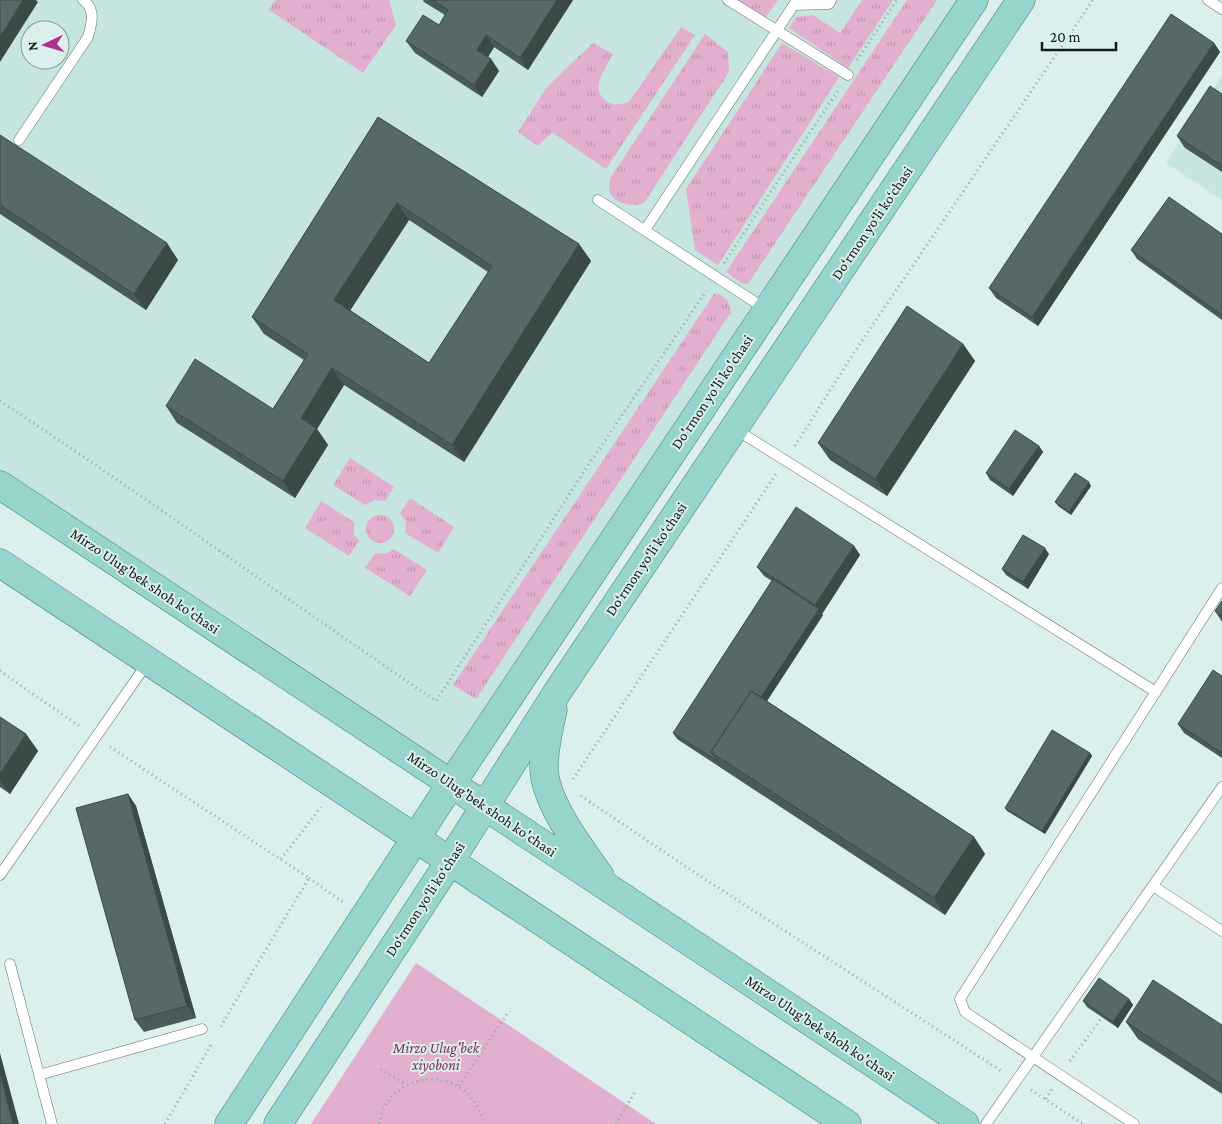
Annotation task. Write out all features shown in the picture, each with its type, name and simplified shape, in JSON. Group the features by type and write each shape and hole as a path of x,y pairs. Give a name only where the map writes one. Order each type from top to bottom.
{"main road":[{"name":"Do'rmon yo'li ko'chasi","path":"451,784 974,0"},
{"name":"Do‘rmon yo‘li ko‘chasi","path":"278,1124 450,861 558,691 1021,0"},
{"name":"Mirzo Ulug'bek shoh ko'chasi","path":"0,485 965,1124"},
{"path":"0,563 847,1124"},
{"path":"558,691 545,749 544,769 548,788 568,828 609,888"},
{"path":"229,1124 451,784"}],"lane":[{"path":"19,140 88,37 93,20 88,4 83,0"},
{"path":"728,0 848,75"},
{"path":"645,230 796,2 828,4 831,0"},
{"path":"1208,0 1222,9"},
{"path":"598,200 767,310"},
{"path":"734,428 1156,692"},
{"path":"1134,1124 965,1012 960,999 1222,588"},
{"path":"0,875 148,662"},
{"path":"986,1124 1222,787"},
{"path":"1153,886 1222,930"},
{"path":"10,964 52,1124"},
{"path":"39,1075 202,1029"}],"path":[{"path":"0,401 103,468 436,701 585,470 715,277 897,0"},
{"path":"573,779 786,460 853,354 1092,0"},
{"path":"0,671 96,738 310,878 350,908"},
{"path":"575,793 1083,1124"},
{"path":"281,859 321,807"},
{"path":"219,1031 310,878"},
{"path":"459,1086 509,1011"},
{"path":"1067,1065 1102,1017"},
{"path":"165,1124 214,1039"},
{"path":"381,1069 407,1085"},
{"path":"379,1124 382,1111 392,1096 407,1085 424,1079 442,1080 459,1086 472,1097 482,1112 484,1124"},
{"path":"616,1124 636,1090"}],"shaded area":[{"path":"0,0 974,0 451,784 0,485"},
{"path":"1222,75 1222,200 1166,163"}],"green space":[{"path":"275,0 389,0 396,25 363,73 269,10"},
{"path":"738,0 778,0 765,18"},
{"path":"862,0 893,0 848,68 789,28 796,17 813,15 840,33"},
{"path":"907,0 937,0 748,284 741,283 726,272"},
{"path":"681,27 695,35 606,169 553,133 538,146 518,132 547,87 593,43 613,54 600,78 599,90 601,96 609,103 620,104 629,102"},
{"path":"705,34 728,52 729,72 644,203 624,204 611,194 609,184 611,177"},
{"path":"782,43 839,77 718,265 695,250 686,189"},
{"path":"718,293 728,301 731,312 476,699 453,685 714,294"},
{"path":"350,458 394,487 385,501 375,500 365,505 333,485"},
{"path":"410,498 454,527 438,553 405,533 406,522 400,513"},
{"path":"321,501 354,522 354,535 359,541 349,556 305,528"},
{"path":"380,515 390,519 394,529 390,539 380,543 370,539 366,529 370,519"},
{"path":"394,549 427,570 410,596 365,568 375,553 385,554"},
{"name":"Mirzo Ulug'bek xiyoboni","path":"416,963 656,1124 311,1124"}],"building":[{"path":"0,0 23,0 0,37"},
{"path":"432,0 557,0 520,58 486,35 477,50 491,59 474,85 406,41 423,15 439,25 448,10"},
{"path":"1171,14 1214,43 1032,317 989,288"},
{"path":"1210,86 1222,94 1222,166 1177,136"},
{"path":"378,117 579,244 452,445 332,368 301,418 316,428 283,481 166,406 195,359 273,409 308,354 252,317","holes":["397,203 492,266 429,363 334,300"]},
{"path":"0,135 167,243 134,294 0,205"},
{"path":"1169,197 1222,234 1222,315 1131,250"},
{"path":"907,306 963,344 875,479 818,443"},
{"path":"1015,430 1039,446 1009,489 986,473"},
{"path":"1075,473 1089,482 1069,512 1055,502"},
{"path":"796,507 854,546 815,605 757,567"},
{"path":"1023,535 1045,548 1023,582 1002,569"},
{"path":"773,579 819,609 761,697 751,691 711,752 719,762 673,733"},
{"path":"1222,601 1222,616 1215,611"},
{"path":"1213,670 1222,676 1222,753 1178,724"},
{"path":"751,691 974,837 934,898 711,752"},
{"path":"0,717 26,734 0,774"},
{"path":"1052,730 1090,753 1042,831 1005,808"},
{"path":"128,794 187,1006 135,1020 76,808"},
{"path":"1099,978 1129,999 1113,1022 1083,1001"},
{"path":"1153,980 1222,1025 1222,1085 1126,1022"},
{"path":"0,1073 13,1124 0,1124"}]}
